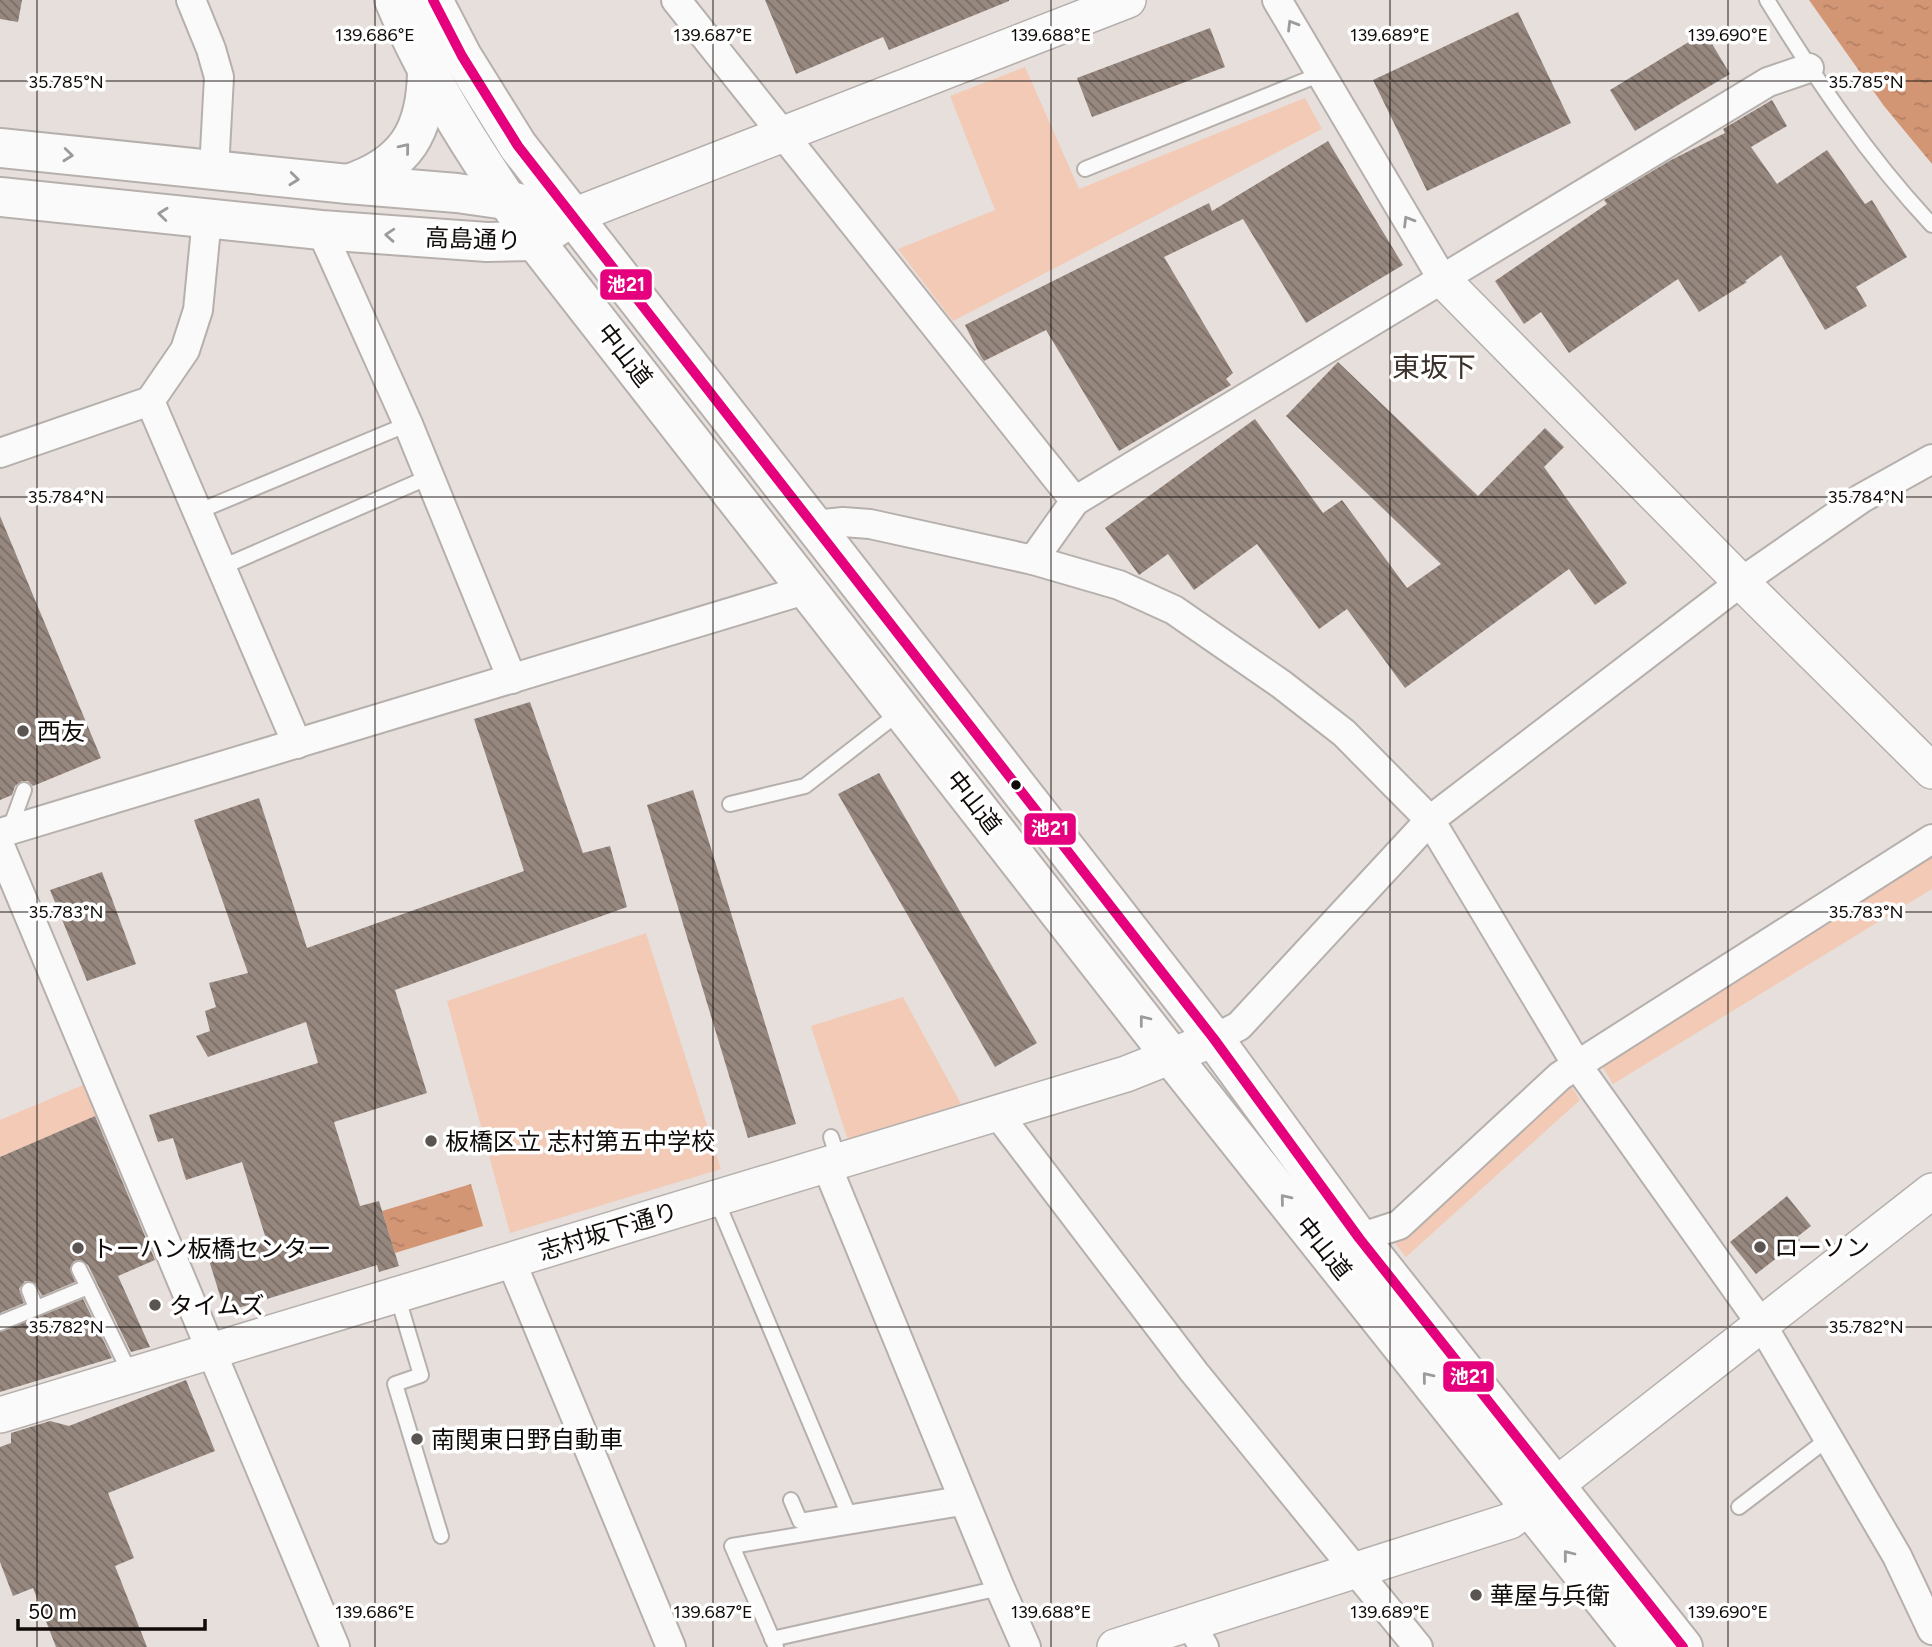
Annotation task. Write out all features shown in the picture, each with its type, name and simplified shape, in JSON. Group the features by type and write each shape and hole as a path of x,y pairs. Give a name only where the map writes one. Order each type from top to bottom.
{"main road":[{"name":"中山道","path":"394,0 427,72 506,200 535,241 1171,1056 1543,1495 1683,1647"},
{"name":"中山道","path":"433,0 462,57 518,146 1214,1039 1543,1495 1641,1647"},
{"path":"348,184 384,169 412,141 424,110 427,72"},
{"name":"高島通り","path":"0,148 457,193 506,200 573,216"},
{"name":"高島通り","path":"0,197 321,230 487,242 535,241 573,216"}],"street":[{"path":"191,0 219,77 214,170"},
{"path":"676,0 1075,502"},
{"path":"573,216 1128,0"},
{"path":"1277,0 1443,280 1932,771"},
{"path":"1033,561 1075,502 1768,82 1810,68"},
{"path":"0,453 150,401 186,349 198,310 207,218"},
{"path":"321,230 408,424 512,679"},
{"path":"150,401 297,744"},
{"path":"1214,1039 1239,1026 1430,820 1741,582 1862,498 1932,459"},
{"path":"814,525 843,522 870,524 1033,561 1119,585 1174,610 1281,684 1344,733 1430,820 1577,1065 1762,1325 1897,1556 1932,1630"},
{"path":"335,1647 212,1350 180,1292 3,837 297,744 808,589"},
{"path":"1359,1238 1399,1225 1560,1076 1932,839"},
{"name":"志村坂下通り","path":"0,1415 716,1198 832,1154 997,1113 1126,1074 1214,1039"},
{"path":"997,1113 1194,1373 1418,1647"},
{"path":"832,1154 964,1500 1026,1647"},
{"path":"1115,1647 1197,1635 1357,1570 1504,1524 1932,1191"},
{"path":"510,1261 671,1647"}],"lane":[{"path":"1767,0 1810,68 1882,168 1932,225"},
{"path":"1084,169 1321,74"},
{"path":"197,512 408,424"},
{"path":"220,568 429,477"},
{"path":"730,804 805,786 902,710"},
{"path":"3,837 24,790"},
{"path":"716,1198 848,1513"},
{"path":"79,1269 131,1375"},
{"path":"0,1323 88,1287"},
{"path":"29,1290 36,1308"},
{"path":"397,1295 421,1375 395,1384 441,1536"},
{"path":"1739,1507 1829,1438"},
{"path":"791,1500 800,1521 964,1500"},
{"path":"964,1500 732,1546 774,1643 1000,1588"}],"shaded area":[{"path":"1025,67 1079,189 1305,98 1322,129 953,321 898,249 995,210 950,96"},
{"path":"1932,854 1932,889 1613,1084 1600,1063"},
{"path":"646,933 721,1169 510,1233 447,1001"},
{"path":"903,997 961,1104 848,1140 811,1026"},
{"path":"1568,1081 1580,1100 1406,1257 1392,1239"},
{"path":"88,1083 100,1114 0,1157 0,1120"}],"water":[{"path":"1809,0 1932,0 1932,164 1884,106"},
{"path":"471,1184 483,1226 395,1253 382,1211"}],"building":[{"path":"0,0 22,0 18,22 0,19"},
{"path":"765,0 1009,1 889,50 883,37 796,74"},
{"path":"1518,12 1571,123 1427,191 1373,80"},
{"path":"1210,28 1225,67 1092,117 1077,78"},
{"path":"1705,32 1730,74 1635,131 1610,90"},
{"path":"1772,100 1787,126 1751,147 1777,184 1827,150 1865,204 1872,200 1907,257 1856,287 1867,306 1825,330 1781,255 1745,281 1747,282 1699,312 1678,279 1569,353 1541,312 1524,324 1495,281 1607,204 1604,200 1671,160 1725,133 1723,129"},
{"path":"1328,141 1403,265 1306,323 1243,219 1164,257 1233,373 1226,379 1231,385 1119,451 1046,330 984,361 980,355 965,325 1209,203 1212,211"},
{"path":"1338,362 1478,496 1545,428 1564,447 1544,467 1627,583 1595,605 1569,569 1405,688 1347,609 1319,629 1257,544 1194,590 1168,554 1139,575 1105,528 1255,419 1323,513 1342,500 1407,588 1441,564 1286,416"},
{"path":"0,516 101,758 33,786 28,781 22,781 15,786 12,795 0,800"},
{"path":"530,702 583,853 610,846 627,907 395,990 427,1093 334,1122 360,1206 379,1201 399,1266 379,1272 377,1265 225,1312 208,1257 266,1239 242,1162 186,1180 173,1138 158,1142 149,1115 318,1063 306,1022 208,1057 196,1036 210,1031 205,1011 216,1007 209,983 248,973 194,820 259,798 307,948 524,871 474,719"},
{"path":"879,773 1037,1043 995,1067 838,794"},
{"path":"693,790 796,1124 748,1138 647,805"},
{"path":"102,872 136,964 87,981 50,890"},
{"name":"トーハン板橋センター","path":"95,1116 155,1260 118,1276 150,1347 131,1352 88,1265 80,1260 74,1261 70,1268 75,1282 42,1296 35,1283 25,1281 19,1289 24,1303 0,1313 0,1157"},
{"path":"1787,1196 1811,1226 1797,1237 1800,1240 1756,1274 1730,1242"},
{"path":"83,1299 112,1358 0,1392 0,1332"},
{"path":"186,1380 215,1451 108,1493 134,1558 115,1566 147,1647 56,1647 33,1588 13,1596 0,1562 0,1447 11,1443 11,1433 50,1421 69,1426"}],"transit line":[{"name":"池21","path":"433,0 462,56 518,146 1214,1039 1359,1238 1683,1647"}],"place":[{"name":"西友","path":"23,731"},
{"name":"板橋区立 志村第五中学校","path":"431,1141"},
{"name":"ローソン","path":"1760,1247"},
{"name":"トーハン板橋センター","path":"78,1248"},
{"name":"タイムズ","path":"155,1305"},
{"name":"南関東日野自動車","path":"417,1439"},
{"name":"華屋与兵衛","path":"1476,1595"}],"district":[{"name":"東坂下","path":"1434,367"}]}
